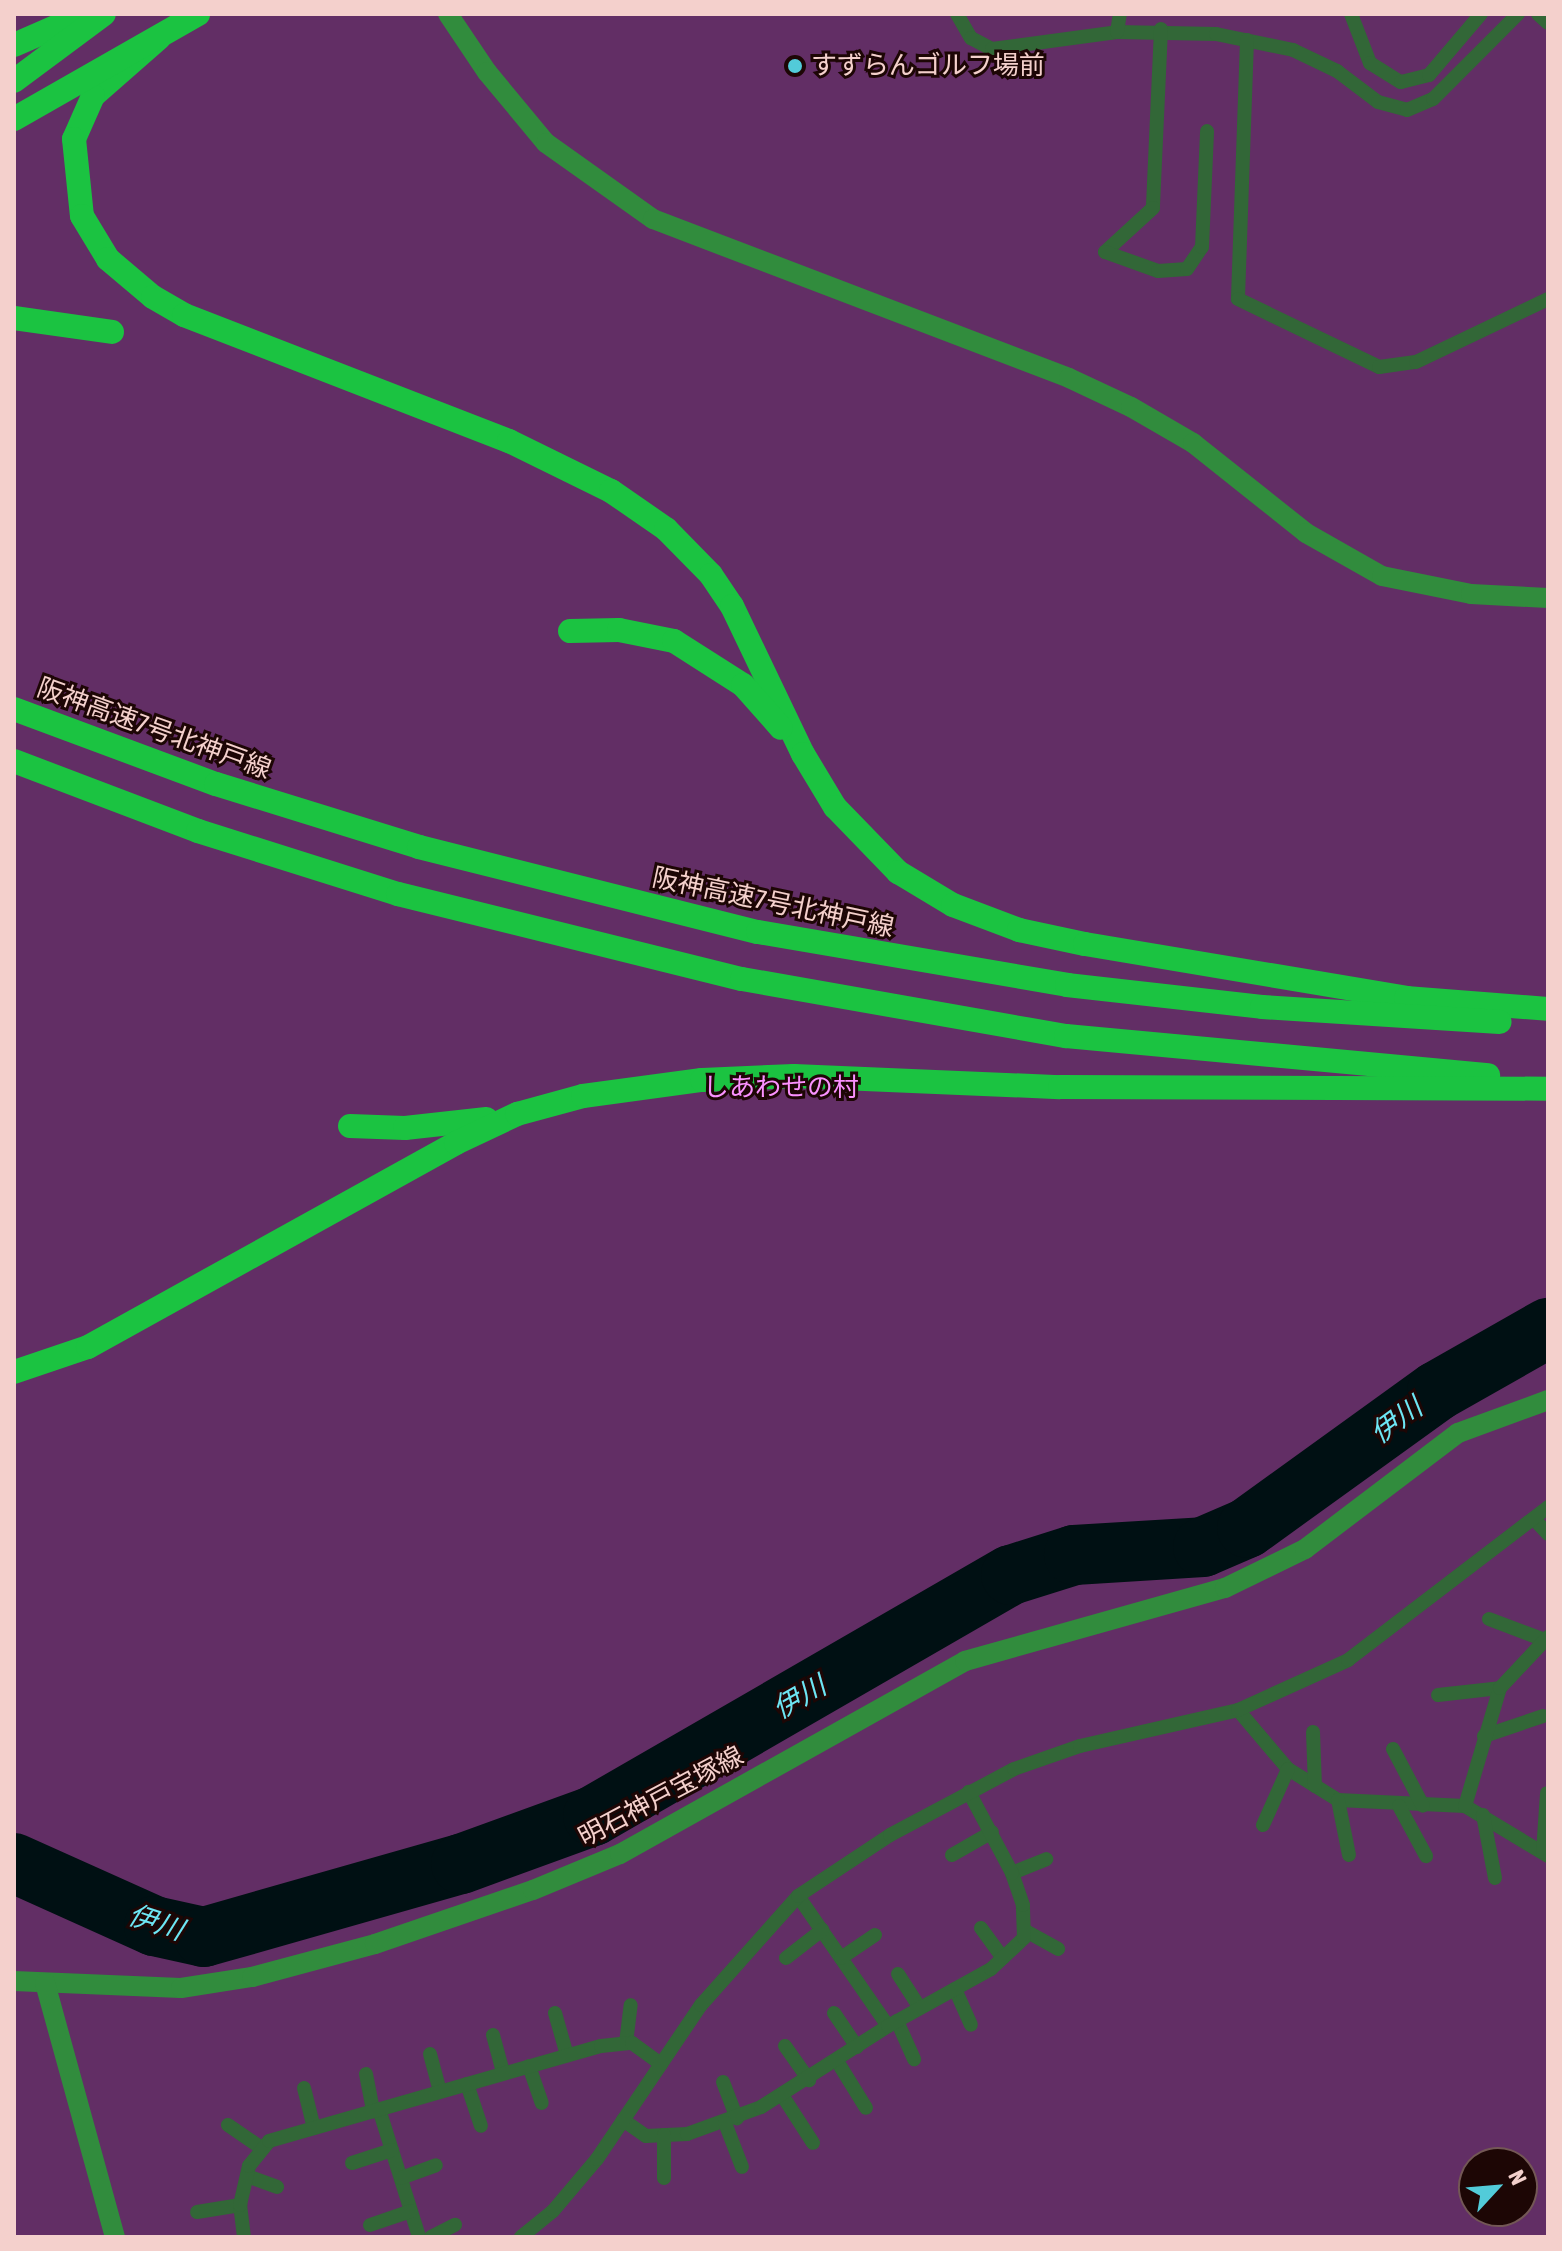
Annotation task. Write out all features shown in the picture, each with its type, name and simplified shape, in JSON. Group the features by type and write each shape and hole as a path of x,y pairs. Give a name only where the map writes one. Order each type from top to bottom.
{"highway":[{"path":"14,45 85,14"},
{"path":"14,81 104,14"},
{"path":"14,119 198,14"},
{"path":"159,38 93,96 74,139 82,216 108,259 153,297 184,315 509,441 642,511 688,550 732,606 803,754 852,830 898,872 953,905 1019,930 1085,944 1405,1008 1548,1009"},
{"path":"14,318 112,332"},
{"path":"570,631 648,634 699,653 743,685 803,754"},
{"name":"阪神高速7号北神戸線","path":"14,709 216,784 419,847 758,932 1067,985 1405,1008 1548,1024"},
{"path":"14,761 299,864 507,924 700,970 1066,1036 1402,1080 1548,1089"},
{"path":"350,1126 443,1125 517,1114 598,1093 748,1077 1548,1080"},
{"path":"14,1372 88,1347 392,1175 517,1114"}],"street":[{"path":"448,14 546,143 653,219 1069,378 1131,407 1193,443 1306,533 1382,576 1471,594 1548,598"},
{"name":"明石神戸宝塚線","path":"14,1981 181,1988 252,1977 375,1944 533,1890 620,1854 965,1661 1225,1588 1305,1549 1458,1433 1548,1400"},
{"path":"45,1983 115,2237"}],"lane":[{"path":"957,14 971,38 992,49 1161,29 1247,40 1293,50 1337,71 1378,102 1407,110 1433,99 1518,14"},
{"path":"1117,32 1120,14"},
{"path":"1351,14 1370,63 1401,82 1429,75 1481,14"},
{"path":"1538,14 1548,23"},
{"path":"1161,29 1153,208 1105,252 1158,271 1187,269 1202,247 1207,131"},
{"path":"1247,40 1238,299 1379,367 1416,362 1548,299"},
{"path":"521,2237 553,2211 623,2120 701,2005 798,1896 890,1835 1014,1769 1080,1746 1238,1710 1348,1660 1535,1520 1548,1507"},
{"path":"1535,1520 1548,1534"},
{"path":"1465,1806 1500,1688 1546,1638 1489,1619"},
{"path":"1438,1695 1500,1688"},
{"path":"1238,1710 1288,1769 1338,1800 1399,1806 1465,1806 1545,1854"},
{"path":"1484,1736 1543,1716"},
{"path":"1313,1732 1315,1786"},
{"path":"1393,1749 1423,1806"},
{"path":"1263,1825 1288,1769"},
{"path":"623,2120 646,2136 731,2120 809,2080 892,2024 1003,1958 1024,1938 1023,1905 1012,1873 969,1792"},
{"path":"1545,1854 1547,1793"},
{"path":"1338,1800 1349,1855"},
{"path":"1399,1806 1426,1856"},
{"path":"1483,1815 1495,1878"},
{"path":"952,1855 992,1832"},
{"path":"1012,1873 1046,1859"},
{"path":"798,1896 914,2059"},
{"path":"981,1928 1003,1958"},
{"path":"786,1958 822,1930"},
{"path":"1024,1930 1058,1949"},
{"path":"841,1958 875,1935"},
{"path":"898,1974 920,2008"},
{"path":"955,1989 971,2025"},
{"path":"626,2043 631,2005"},
{"path":"555,2013 567,2055"},
{"path":"834,2013 857,2047"},
{"path":"493,2035 503,2073"},
{"path":"244,2237 240,2205 247,2176 269,2141 567,2055 626,2043 661,2064"},
{"path":"785,2046 809,2080"},
{"path":"430,2054 440,2091"},
{"path":"837,2061 866,2108"},
{"path":"529,2066 542,2103"},
{"path":"366,2074 419,2237"},
{"path":"723,2082 742,2167"},
{"path":"467,2084 481,2126"},
{"path":"304,2088 314,2128"},
{"path":"782,2095 813,2143"},
{"path":"228,2125 263,2149"},
{"path":"664,2135 664,2178"},
{"path":"352,2163 392,2150"},
{"path":"401,2178 436,2165"},
{"path":"247,2176 277,2187"},
{"path":"197,2212 240,2205"},
{"path":"370,2225 411,2211"},
{"path":"431,2237 455,2225"}],"green space":[{"name":"しあわせの村","path":"14,14 1548,14 1548,2237 14,2237"}],"waterway":[{"name":"伊川","path":"14,1863 154,1926 204,1937 461,1864 593,1816 1011,1575 1074,1555 1203,1547 1247,1528 1437,1391 1548,1328"}],"place":[{"name":"すずらんゴルフ場前","path":"795,66"}]}
